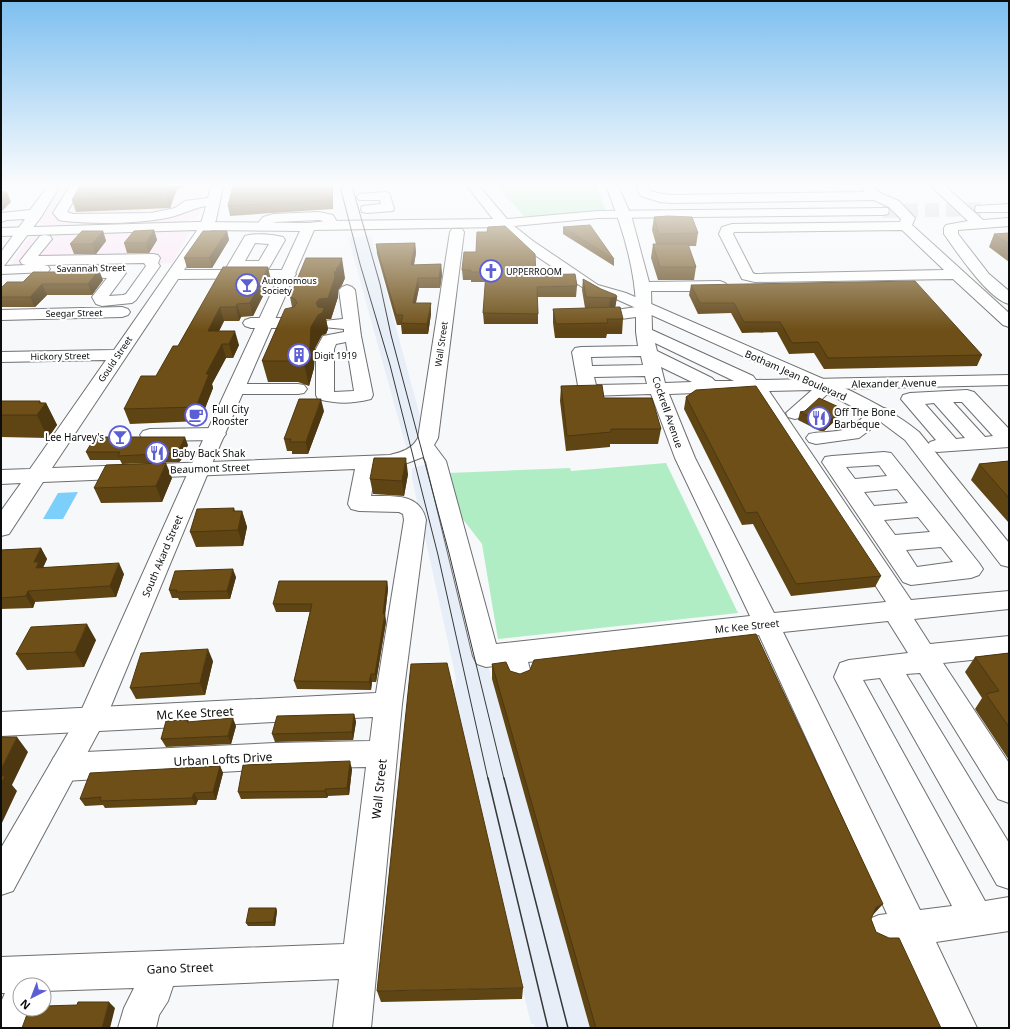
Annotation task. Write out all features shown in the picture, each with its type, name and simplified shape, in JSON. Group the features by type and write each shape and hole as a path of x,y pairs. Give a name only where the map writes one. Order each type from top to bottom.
{"street":[{"path":"1,262 22,234"},
{"name":"Gould Street","path":"1,528 147,312 174,266 195,234"},
{"name":"South Akard Street","path":"1,879 92,718 200,468 237,389 259,323 289,274 306,234"},
{"name":"Wall Street","path":"421,449 428,438 457,234"},
{"name":"Botham Jean Boulevard","path":"517,234 553,262 593,288 621,296"},
{"name":"Botham Jean Boulevard","path":"537,234 574,262 609,285 621,296 644,309 821,386 880,413 903,427 1009,559"},
{"name":"Cockrell Avenue","path":"633,234 641,252 644,332 652,366 685,458 766,624 895,930 958,1028"},
{"path":"726,234 747,276 755,278 961,278"},
{"path":"914,234 1009,322"},
{"path":"951,234 984,276 1009,299"},
{"path":"11,248 42,243 27,261 153,262"},
{"path":"93,268 88,274 119,273 100,297 102,301 126,300 131,297 153,262"},
{"name":"Savannah Street","path":"1,270 93,268 153,262 174,266 289,274"},
{"path":"643,287 961,278"},
{"path":"330,324 352,330 346,290"},
{"path":"578,315 609,316 644,309"},
{"name":"Seegar Street","path":"1,315 147,312"},
{"path":"259,323 292,323"},
{"path":"644,332 752,382 900,611 925,658 1009,789"},
{"path":"704,360 727,344"},
{"path":"652,366 588,391 581,352 652,366 706,382"},
{"name":"Hickory Street","path":"1,357 118,355"},
{"name":"Alexander Avenue","path":"652,366 752,382 821,386 1009,380"},
{"path":"796,413 821,386"},
{"path":"237,389 298,389"},
{"path":"951,445 910,399 967,396 1009,441"},
{"path":"939,398 980,443"},
{"path":"816,438 852,434 880,413"},
{"path":"150,435 216,434"},
{"path":"920,447 1009,441"},
{"name":"Beaumont Street","path":"1,477 390,461 407,458 421,449"},
{"name":"Mc Kee Street","path":"421,449 436,461 486,656 516,665 766,624 1009,600"},
{"path":"884,458 903,481 971,569 911,576 832,462 884,458"},
{"name":"Wall Street","path":"352,1028 388,704 412,550 415,520 413,511 410,507 400,504 358,504 367,462"},
{"path":"849,487 903,481"},
{"path":"867,514 924,509"},
{"path":"888,544 947,538"},
{"path":"936,573 960,605"},
{"path":"895,930 993,916 846,677 849,671 1009,646"},
{"path":"887,666 1009,873"},
{"name":"Mc Kee Street","path":"1,724 92,718 388,704"},
{"name":"Urban Lofts Drive","path":"64,767 275,756 383,754"},
{"name":"Gano Street","path":"52,980 159,969 360,961"},
{"path":"137,1028 142,1008 155,988 159,969"},
{"path":"9,1028 12,1015"}],"shaded area":[{"path":"55,234 189,234 172,263 10,266 29,237"},
{"path":"371,236 426,438 407,450 348,237"},
{"path":"433,463 473,619 492,679 590,1028 535,1028 534,1024 531,1024 453,697 456,678 412,478 412,468"}],"green space":[{"path":"666,463 738,613 498,639 482,544 462,518 449,473 570,468 571,471"}],"water":[{"path":"78,492 63,519 43,519 58,493"}],"building":[{"path":"79,234 100,234 92,244 70,244"},
{"path":"131,234 152,234 146,243 124,243"},
{"path":"201,234 225,234 209,258 184,258"},
{"path":"477,234 514,234 535,254 536,275 575,274 577,286 537,287 538,314 483,313 486,272 470,272 471,270 462,270 464,252 476,252"},
{"path":"574,234 596,234 614,259"},
{"path":"994,234 1009,234 1009,244"},
{"path":"415,243 411,265 441,264 439,278 418,278 413,303 431,303 427,324 401,323 403,315 396,315 376,244"},
{"path":"653,244 688,244 696,267 660,267"},
{"path":"306,258 342,258 339,266 334,270 335,277 328,298 319,299 316,303 318,307 324,308 311,327 310,347 304,364 293,361 262,361 285,309 294,307 297,303 295,299 290,297"},
{"path":"223,267 268,267 250,303 237,304 236,307 220,307 208,331 235,331 229,344 222,344 206,374 209,374 196,407 124,409 141,376 156,376 173,346 178,346"},
{"path":"63,268 99,270 88,284 42,284 30,297 1,297 1,288 7,282 23,282 33,272 60,272"},
{"path":"583,279 616,295 617,297 586,297"},
{"path":"915,281 982,355 828,358 818,342 792,343 780,322 744,322 734,303 700,303 691,285"},
{"path":"620,307 623,319 607,319 608,323 556,324 553,309"},
{"path":"602,385 604,398 652,398 661,429 611,429 611,432 567,436 561,386"},
{"path":"756,386 881,576 796,584 757,512 746,513 686,397 696,390"},
{"path":"819,398 843,409 827,423 823,423 800,412 805,411"},
{"path":"299,399 321,399 306,442 290,442 291,439 284,439"},
{"path":"1,401 40,401 39,403 46,403 37,415 1,415"},
{"path":"95,437 185,437 178,452 176,453 118,456 120,452 86,452"},
{"path":"374,458 406,458 402,481 370,479"},
{"path":"1009,461 1009,498 979,464"},
{"path":"166,463 156,486 94,488 106,465"},
{"path":"234,508 233,511 242,511 238,530 190,532 197,509"},
{"path":"41,548 34,562 39,562 36,568 119,563 110,586 28,591 26,596 1,598 1,550"},
{"path":"233,569 227,591 176,592 177,590 169,590 175,571"},
{"path":"279,581 387,581 383,614 385,614 375,674 371,674 369,682 294,681 312,604 273,604"},
{"path":"87,624 75,652 16,654 31,627"},
{"path":"756,634 883,904 876,907 871,919 876,932 889,938 899,938 941,1028 596,1028 492,664 506,662 510,671 520,674 530,670 534,660"},
{"path":"208,649 200,683 130,688 141,653"},
{"path":"1009,653 1009,727 986,694 999,691 975,657"},
{"path":"447,663 523,988 377,991 411,664"},
{"path":"354,714 352,732 272,734 277,716"},
{"path":"233,718 228,736 161,739 166,721 188,720 187,722"},
{"path":"1,737 17,737 1,769"},
{"path":"350,761 347,788 325,789 325,791 238,792 243,765"},
{"path":"220,766 213,792 194,793 192,798 100,801 101,797 80,799 90,773"},
{"path":"1,776 5,776 1,784"},
{"path":"249,908 276,908 273,922 246,923"},
{"path":"78,1002 109,1002 102,1028 22,1028 26,1017 52,1017 52,1006 77,1005"}],"tram line":[{"path":"352,234 390,365 438,555 488,779"},
{"path":"366,234 449,553 504,779"},
{"path":"488,778 548,1028"},
{"path":"504,778 568,1028"}],"place":[{"name":"UPPERROOM","path":"491,271"},
{"name":"Autonomous Society","path":"247,285"},
{"name":"Digit 1919","path":"299,355"},
{"name":"Full City Rooster","path":"196,415"},
{"name":"Off The Bone Barbeque","path":"819,418"},
{"name":"Lee Harvey's","path":"120,437"},
{"name":"Baby Back Shak","path":"157,453"}]}
